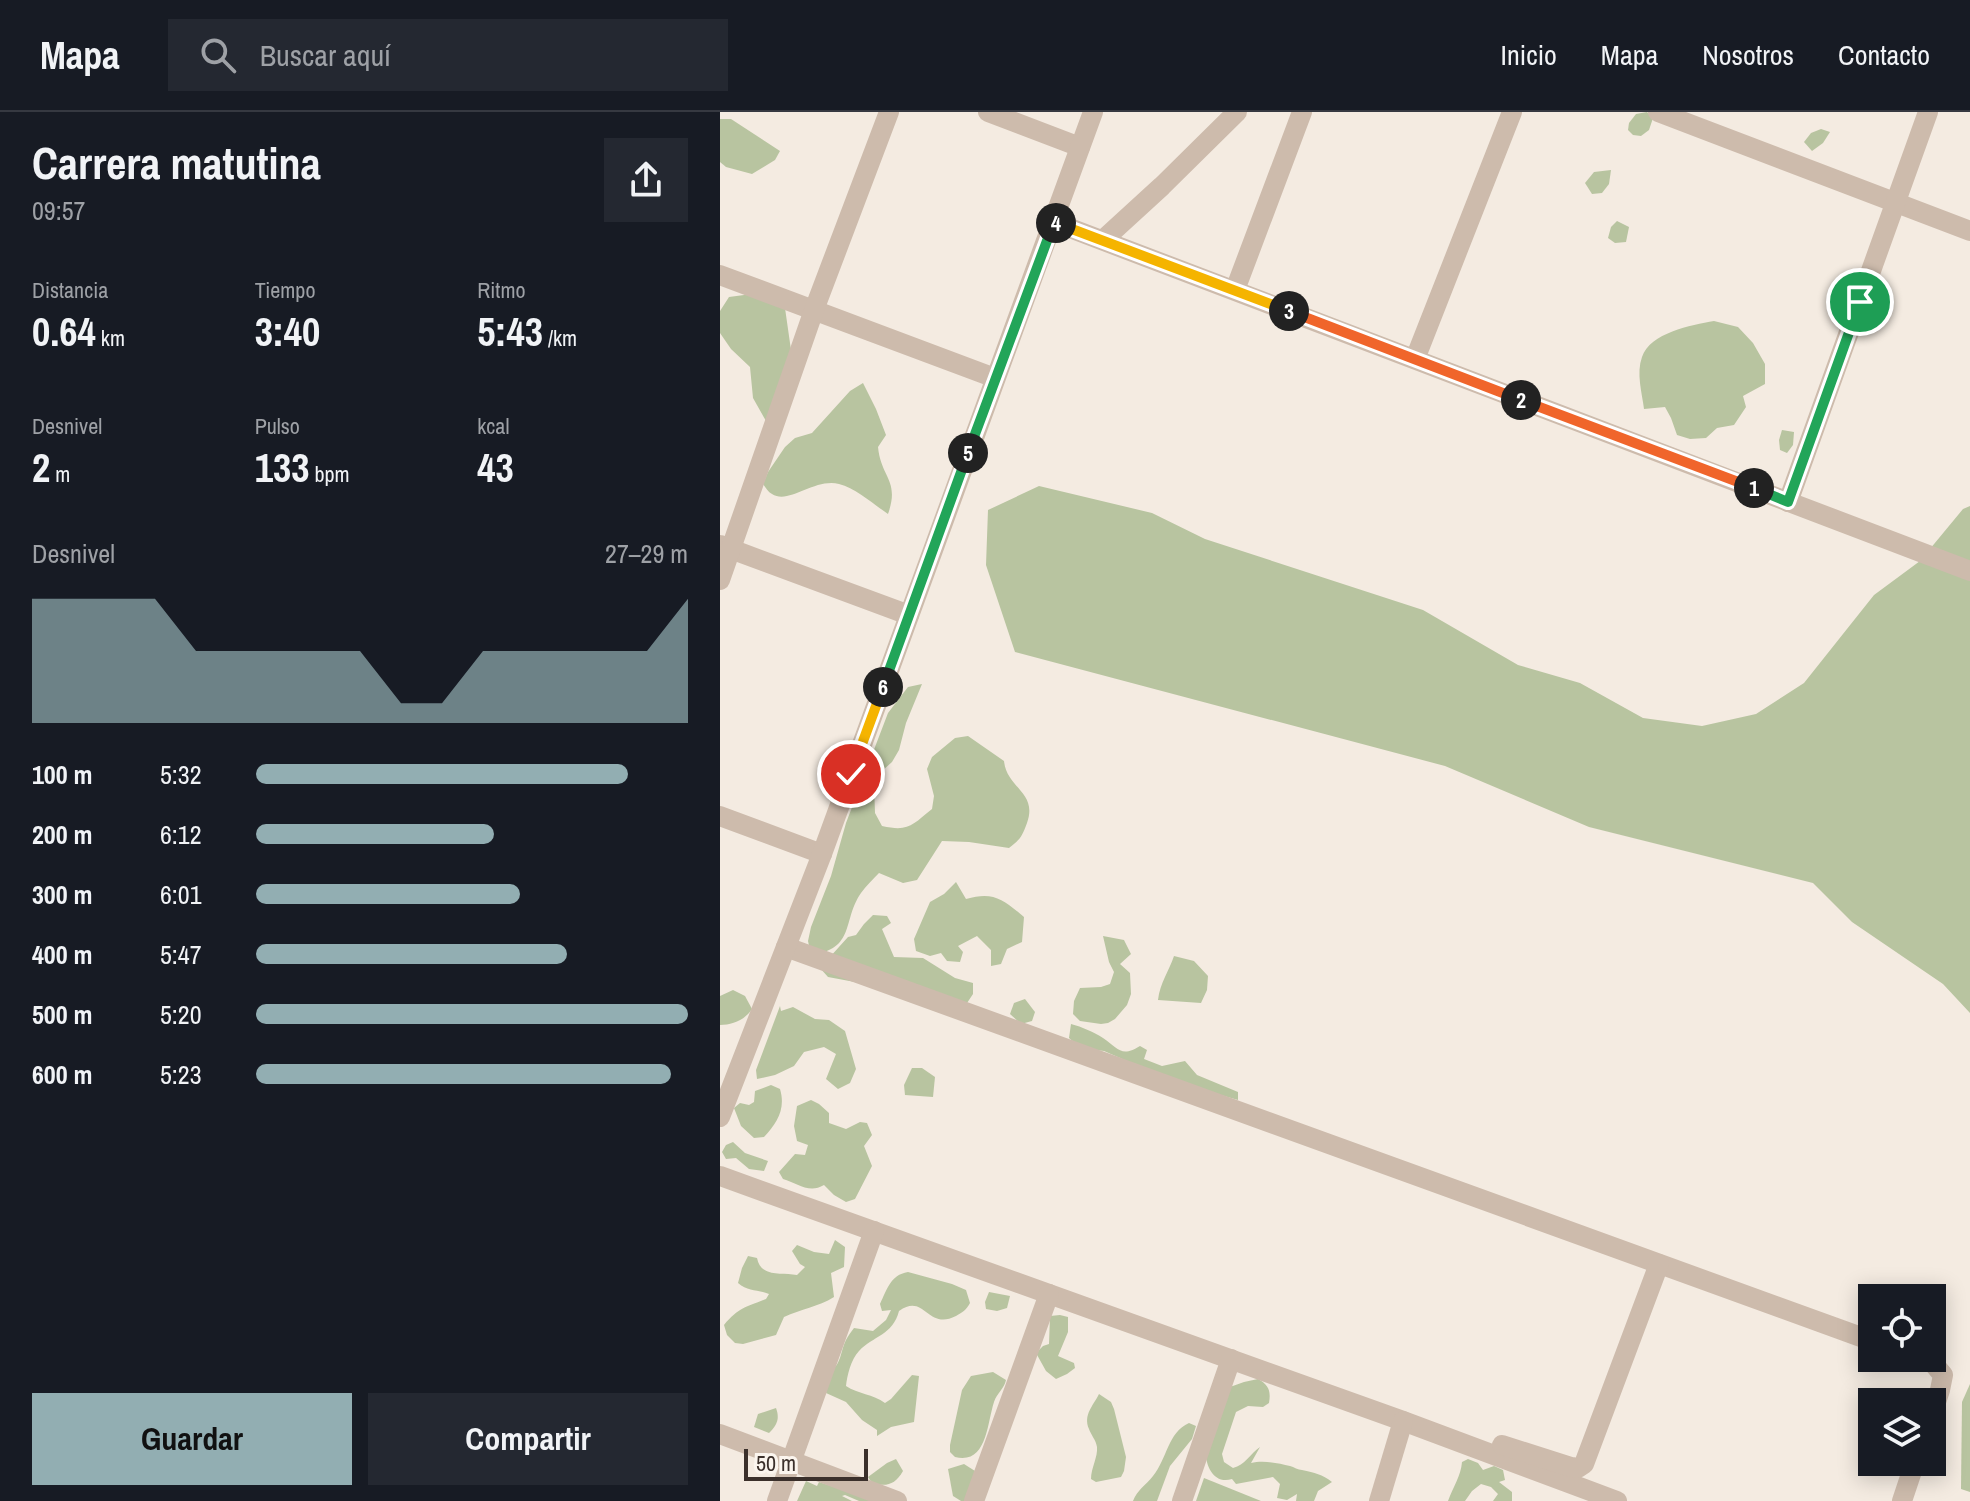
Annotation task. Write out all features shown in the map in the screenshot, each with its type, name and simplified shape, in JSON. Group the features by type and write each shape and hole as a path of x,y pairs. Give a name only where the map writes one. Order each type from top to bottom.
{"street":[{"path":"720,580 726,547 889,112"},
{"path":"988,112 1080,147"},
{"path":"720,1117 822,854 1093,112"},
{"path":"1103,240 1237,112"},
{"path":"1235,290 1302,112"},
{"path":"1415,359 1512,112"},
{"path":"1658,112 1970,231"},
{"path":"1788,502 1928,112"},
{"path":"1054,222 1970,571"},
{"path":"720,275 995,378"},
{"path":"726,547 909,615"},
{"path":"720,816 822,854"},
{"path":"786,947 1858,1336"},
{"path":"720,1176 1403,1421 1572,1494 1617,1501"},
{"path":"777,1501 874,1231"},
{"path":"1443,1436 1459,1432 1571,1467 1578,1468 1584,1464 1659,1264"},
{"path":"974,1501 1049,1294"},
{"path":"1182,1501 1231,1359"},
{"path":"1379,1501 1403,1421"},
{"path":"720,1434 897,1501"},
{"path":"1902,1501 1910,1476"}],"green space":[{"path":"1647,112 1653,118 1649,130 1641,136 1633,135 1628,130 1629,123 1636,114"},
{"path":"720,119 731,119 780,151 775,160 752,174 726,167 720,162"},
{"path":"1821,129 1830,132 1823,143 1812,151 1804,142 1811,133"},
{"path":"1611,170 1609,184 1602,193 1592,194 1585,183 1594,172"},
{"path":"1617,221 1629,227 1626,242 1615,243 1608,238 1611,227"},
{"path":"758,290 784,301 793,364 766,421 753,398 750,367 720,333 720,311 729,297"},
{"path":"1714,321 1738,327 1753,343 1765,364 1765,384 1743,396 1746,407 1734,425 1717,428 1706,438 1690,439 1677,435 1665,407 1644,409 1640,363 1646,349 1662,336"},
{"path":"863,383 886,435 878,447 891,486 888,514 839,484 820,485 786,496 769,492 763,484 785,447 795,438 812,433 850,391"},
{"path":"1782,430 1794,432 1793,445 1787,453 1780,450"},
{"path":"1039,486 1152,513 1205,539 1423,610 1518,665 1580,683 1643,718 1702,726 1756,714 1804,683 1874,595 1920,561 1963,509 1970,506 1970,1013 1943,984 1852,922 1813,883 1589,827 1445,766 1015,652 986,565 988,510"},
{"path":"922,684 899,750 874,783 875,813 882,826 910,826 932,809 934,796 927,769 932,757 955,738 968,736 1004,761 1010,778 1028,804 1025,827 1019,840 1009,848 942,841 917,880 903,883 879,873 855,903 842,940 825,952 811,955 808,941 811,927 888,713 908,687"},
{"path":"956,882 966,899 991,896 1010,905 1024,917 1022,942 1007,949 1001,964 991,966 991,950 977,936 958,946 963,952 960,962 947,961 941,953 930,956 916,951 914,939 930,902"},
{"path":"873,915 887,916 891,923 882,929 894,957 923,958 955,978 973,983 973,994 967,1003 828,977 820,968"},
{"path":"1103,936 1124,940 1131,954 1120,964 1130,973 1131,994 1127,1005 1108,1023 1080,1021 1073,1014 1074,1001 1080,988 1110,984 1114,972"},
{"path":"1174,956 1194,961 1208,976 1207,990 1201,1003 1158,1000"},
{"path":"733,990 745,996 752,1009 738,1021 720,1025 720,996"},
{"path":"1025,999 1035,1012 1032,1021 1021,1024 1010,1014 1014,1003"},
{"path":"780,1006 781,1011 793,1007 815,1019 829,1020 845,1031 856,1069 850,1083 838,1089 826,1079 836,1054 824,1047 804,1052 794,1066 757,1079 756,1070"},
{"path":"1071,1024 1096,1034 1120,1050 1128,1051 1140,1046 1147,1050 1144,1059 1162,1066 1185,1061 1197,1075 1238,1092 1238,1100 1175,1082 1104,1051 1081,1048 1069,1038"},
{"path":"912,1068 922,1068 935,1077 933,1097 905,1095 904,1085"},
{"path":"771,1085 780,1089 782,1096 779,1115 764,1137 754,1138 741,1126 734,1108 740,1103 749,1105 754,1102 755,1091"},
{"path":"811,1100 829,1113 829,1123 846,1129 860,1122 867,1123 872,1135 864,1146 872,1166 855,1199 846,1202 824,1185 803,1187 783,1179 779,1172 795,1154 805,1155 808,1145 797,1141 794,1126 797,1106"},
{"path":"733,1142 745,1153 768,1161 764,1171 749,1169 736,1158 726,1159 722,1152 726,1145"},
{"path":"835,1240 845,1247 844,1267 831,1273 834,1297 784,1317 776,1335 743,1344 735,1343 727,1335 724,1325 734,1314 766,1299 769,1294 738,1283 748,1256 757,1258 763,1269 772,1273 797,1275 805,1267 792,1251 797,1245 829,1254"},
{"path":"908,1272 966,1290 970,1303 961,1313 946,1319 908,1306 899,1311 887,1330 856,1354 846,1386 885,1403 912,1375 919,1376 914,1422 891,1427 877,1436 877,1430 862,1420 846,1402 826,1393 830,1372 839,1361 844,1344 854,1328 873,1331 886,1320 891,1310 882,1311 880,1304 893,1280"},
{"path":"989,1292 1010,1296 1007,1308 997,1311 986,1309"},
{"path":"1050,1316 1068,1317 1068,1332 1058,1356 1074,1363 1075,1368 1056,1379 1046,1371 1036,1353 1049,1344"},
{"path":"993,1372 1006,1380 994,1402 980,1449 966,1458 955,1457 950,1452 950,1445 962,1390 971,1376"},
{"path":"1258,1379 1268,1389 1269,1403 1263,1407 1248,1406 1236,1412 1222,1454 1224,1462 1237,1467 1260,1447 1251,1463 1285,1465 1318,1474 1332,1482 1318,1491 1314,1501 1296,1501 1297,1494 1287,1500 1277,1498 1280,1484 1273,1477 1236,1484 1232,1479 1215,1476 1208,1466 1207,1445 1230,1387"},
{"path":"1970,1384 1970,1492 1961,1489 1962,1402"},
{"path":"1099,1394 1111,1402 1114,1409 1126,1457 1121,1477 1096,1482 1091,1479 1097,1447 1087,1419"},
{"path":"776,1408 777,1422 769,1433 754,1427 758,1414"},
{"path":"1189,1423 1196,1426 1192,1439 1170,1466 1157,1501 1133,1501 1158,1469 1176,1433"},
{"path":"896,1459 903,1471 897,1479 886,1485 872,1483 868,1477"},
{"path":"1468,1459 1478,1463 1483,1470 1494,1466 1503,1470 1505,1480 1499,1482 1512,1492 1512,1501 1493,1501 1498,1494 1491,1487 1481,1484 1465,1501 1448,1501 1462,1462"},
{"path":"964,1464 975,1471 965,1501 961,1501 953,1496 948,1469"},
{"path":"1204,1478 1261,1501 1196,1501"},
{"path":"806,1481 817,1486 819,1482 877,1501 859,1501 845,1495 842,1496 852,1501 797,1501"}],"route":[{"path":"851,774 1054,222 1788,502 1860,302"}]}
